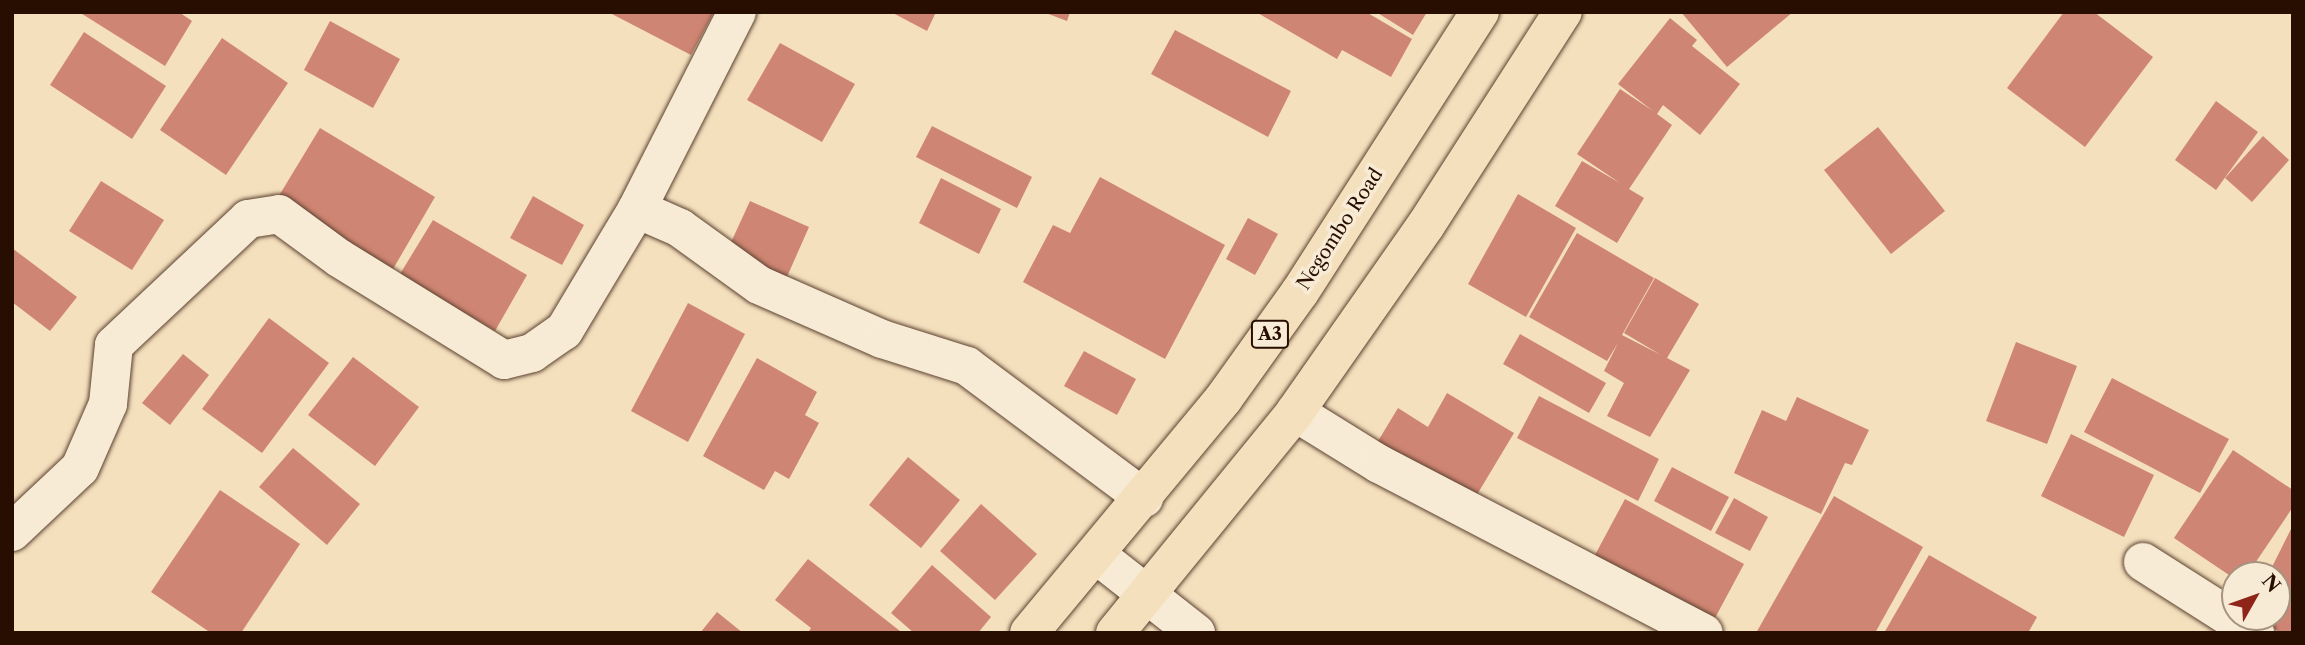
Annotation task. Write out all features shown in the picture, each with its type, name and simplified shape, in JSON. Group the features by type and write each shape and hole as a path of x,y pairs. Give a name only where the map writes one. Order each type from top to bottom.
{"highway":[{"name":"Negombo Road","path":"1029,633 1098,556 1300,292 1480,12"},
{"path":"1115,633 1151,595 1295,412 1426,225 1563,12"}],"street":[{"path":"12,532 80,468 108,404 114,345 248,219 279,214 339,258 504,360 533,354 564,331 637,209 737,12"},
{"path":"637,209 680,228 759,285 882,338 967,366 1144,498"},
{"path":"1295,412 1379,464 1704,633"},
{"path":"1098,556 1196,633"},
{"path":"2143,562 2255,633"}],"building":[{"path":"79,12 179,12 192,21 165,66"},
{"path":"608,12 714,12 691,55"},
{"path":"891,12 936,12 927,31"},
{"path":"1043,12 1070,12 1067,21"},
{"path":"1256,12 1366,12 1412,39 1391,77 1342,50 1337,59"},
{"path":"1376,12 1427,12 1413,35"},
{"path":"1681,12 1793,12 1727,67"},
{"path":"2064,12 2094,12 2153,57 2085,147 2007,88"},
{"path":"1670,18 1697,40 1692,46 1740,84 1700,135 1663,105 1657,114 1672,125 1629,189 1644,198 1617,243 1555,206 1582,161 1620,183 1577,154 1620,89 1653,111 1618,84"},
{"path":"330,21 400,59 373,108 304,70"},
{"path":"1175,30 1291,91 1268,137 1151,74"},
{"path":"84,32 166,86 132,139 50,85"},
{"path":"222,38 288,83 226,175 160,130"},
{"path":"780,43 855,84 822,142 747,100"},
{"path":"2216,101 2258,132 2216,190 2175,160"},
{"path":"932,126 1032,177 1017,208 916,157"},
{"path":"1878,127 1945,211 1891,254 1824,170"},
{"path":"320,128 435,197 393,269 277,199"},
{"path":"2263,136 2289,160 2252,202 2225,178"},
{"path":"1100,177 1225,245 1165,359 1023,282 1053,225 1070,233"},
{"path":"941,178 1001,209 979,254 919,223"},
{"path":"101,181 164,220 132,270 69,231"},
{"path":"1518,194 1576,228 1526,317 1468,284"},
{"path":"533,196 584,225 562,265 510,238"},
{"path":"750,201 809,227 786,279 727,251"},
{"path":"1248,218 1278,234 1255,275 1226,259"},
{"path":"433,220 527,275 495,331 400,274"},
{"path":"1577,233 1654,278 1622,335 1661,355 1624,333 1655,278 1699,304 1667,358 1690,370 1650,437 1607,416 1624,383 1604,371 1618,343 1607,361 1529,317"},
{"path":"12,248 77,297 50,331 12,302"},
{"path":"688,303 745,334 688,442 631,411"},
{"path":"269,318 329,363 262,453 202,409"},
{"path":"1520,334 1606,383 1589,413 1503,364"},
{"path":"2016,342 2077,366 2047,444 1986,421"},
{"path":"1084,351 1136,379 1117,415 1064,386"},
{"path":"183,354 209,375 170,425 142,403"},
{"path":"353,357 419,407 375,466 308,415"},
{"path":"757,358 817,392 805,415 819,423 789,479 775,471 764,490 703,456"},
{"path":"2112,378 2229,439 2200,493 2084,432"},
{"path":"1447,393 1514,433 1472,503 1372,451 1398,408 1428,427"},
{"path":"1539,396 1659,459 1638,501 1517,438"},
{"path":"1797,397 1869,430 1852,465 1845,463 1821,514 1734,473 1762,410 1786,421"},
{"path":"2071,434 2154,475 2124,537 2041,496"},
{"path":"293,448 360,504 327,545 259,487"},
{"path":"2233,450 2293,490 2293,507 2256,561 2221,561 2221,570 2174,538"},
{"path":"908,457 960,500 921,548 869,505"},
{"path":"1672,467 1729,497 1711,531 1654,501"},
{"path":"220,490 300,544 241,633 211,633 151,592"},
{"path":"1834,496 1923,547 1875,633 1756,633"},
{"path":"1734,498 1768,517 1750,551 1715,533"},
{"path":"1625,499 1744,564 1707,633 1588,568"},
{"path":"981,504 1037,554 995,600 940,551"},
{"path":"2293,525 2293,633 2278,631 2291,631 2291,561 2275,561"},
{"path":"1929,555 2037,617 2028,633 1884,633"},
{"path":"808,559 900,631 899,633 808,633 811,628 775,600"},
{"path":"932,565 991,617 978,633 914,633 891,613"},
{"path":"717,612 743,633 700,633"}]}
